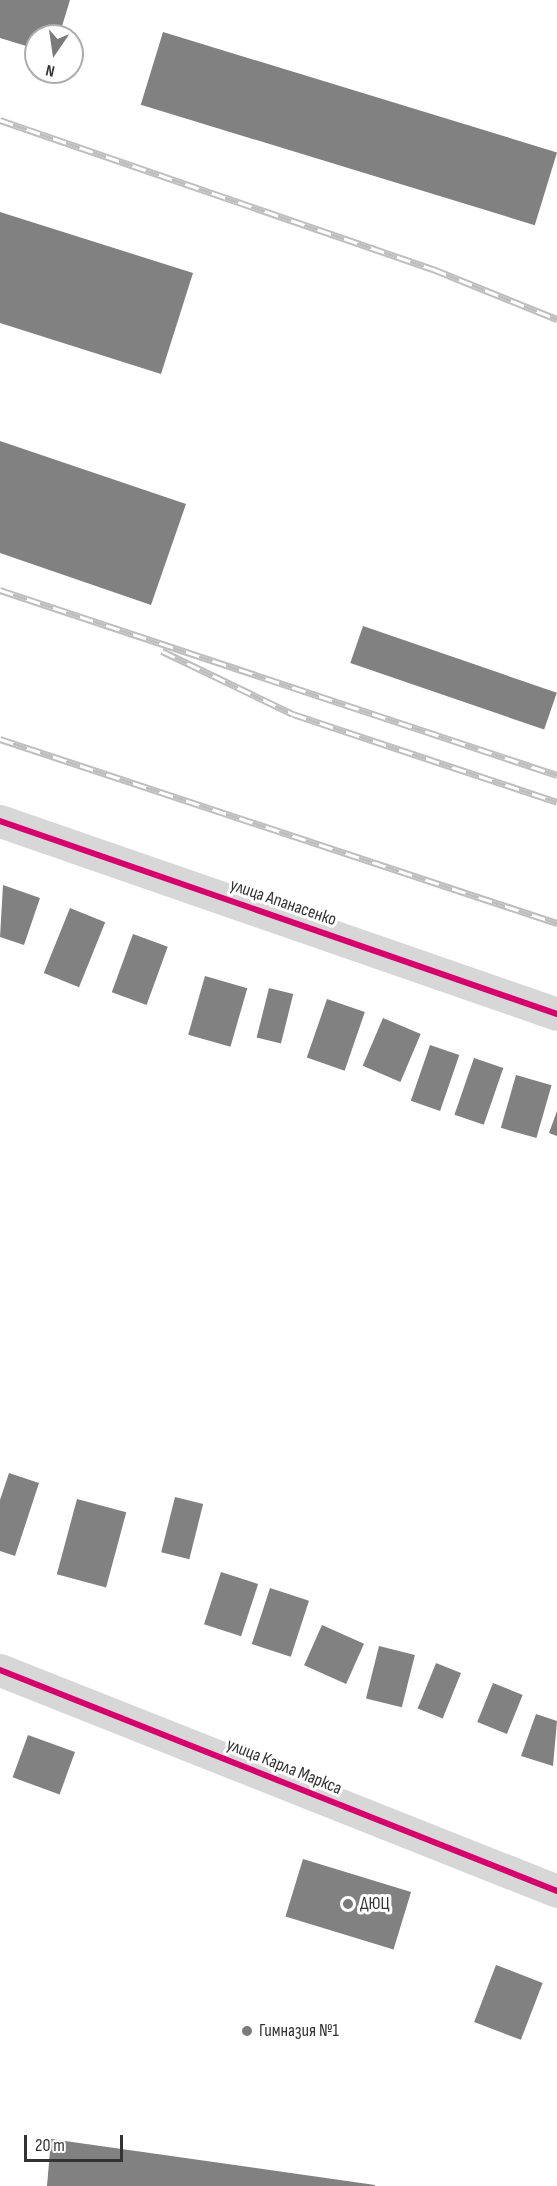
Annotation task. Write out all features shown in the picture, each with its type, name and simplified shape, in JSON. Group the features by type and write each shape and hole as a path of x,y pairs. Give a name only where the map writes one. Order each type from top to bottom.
{"street":[{"name":"улица Апанасенко","path":"0,820 557,1014"},
{"name":"улица Карла Маркса","path":"0,1670 557,1891"}],"building":[{"path":"0,0 70,0 63,24 24,24 24,45 0,38"},
{"path":"163,32 557,152 535,225 141,105"},
{"path":"0,212 193,273 161,374 0,323"},
{"path":"0,441 186,504 151,605 0,553"},
{"path":"363,626 557,693 544,730 350,663"},
{"path":"3,885 40,898 24,945 0,937"},
{"path":"70,908 105,922 79,987 44,973"},
{"path":"133,934 168,947 147,1005 112,992"},
{"path":"205,976 247,988 230,1047 188,1035"},
{"path":"269,988 293,994 281,1044 257,1037"},
{"path":"327,999 365,1012 345,1071 307,1058"},
{"path":"383,1018 421,1034 400,1082 363,1066"},
{"path":"430,1045 459,1055 440,1111 411,1101"},
{"path":"474,1058 503,1068 484,1125 454,1115"},
{"path":"516,1075 552,1085 536,1138 501,1128"},
{"path":"557,1111 557,1136 549,1133"},
{"path":"9,1473 39,1483 15,1556 0,1551 0,1500"},
{"path":"175,1497 203,1504 189,1559 161,1552"},
{"path":"77,1499 126,1512 106,1588 57,1574"},
{"path":"221,1572 258,1584 241,1636 204,1624"},
{"path":"270,1588 309,1601 291,1657 252,1644"},
{"path":"322,1625 364,1644 346,1684 304,1665"},
{"path":"379,1646 415,1655 402,1707 366,1698"},
{"path":"436,1663 461,1673 443,1719 418,1708"},
{"path":"493,1683 523,1695 507,1734 477,1722"},
{"path":"536,1714 557,1721 553,1766 521,1756"},
{"path":"28,1735 75,1752 60,1794 13,1777"},
{"name":"ДЮЦ","path":"303,1859 411,1892 394,1949 285,1916"},
{"path":"496,1965 543,1983 521,2040 474,2022"},
{"path":"51,2139 375,2185 375,2186 47,2186"}],"railway":[{"path":"0,120 433,269 557,319"},
{"path":"0,590 557,775"},
{"path":"162,651 293,714 557,802"},
{"path":"0,739 557,923"}],"cycle path":[{"path":"0,821 557,1014"},
{"path":"0,1670 557,1891"}],"place":[{"name":"ДЮЦ","path":"348,1904"},
{"name":"Гимназия №1","path":"247,2031"}]}
